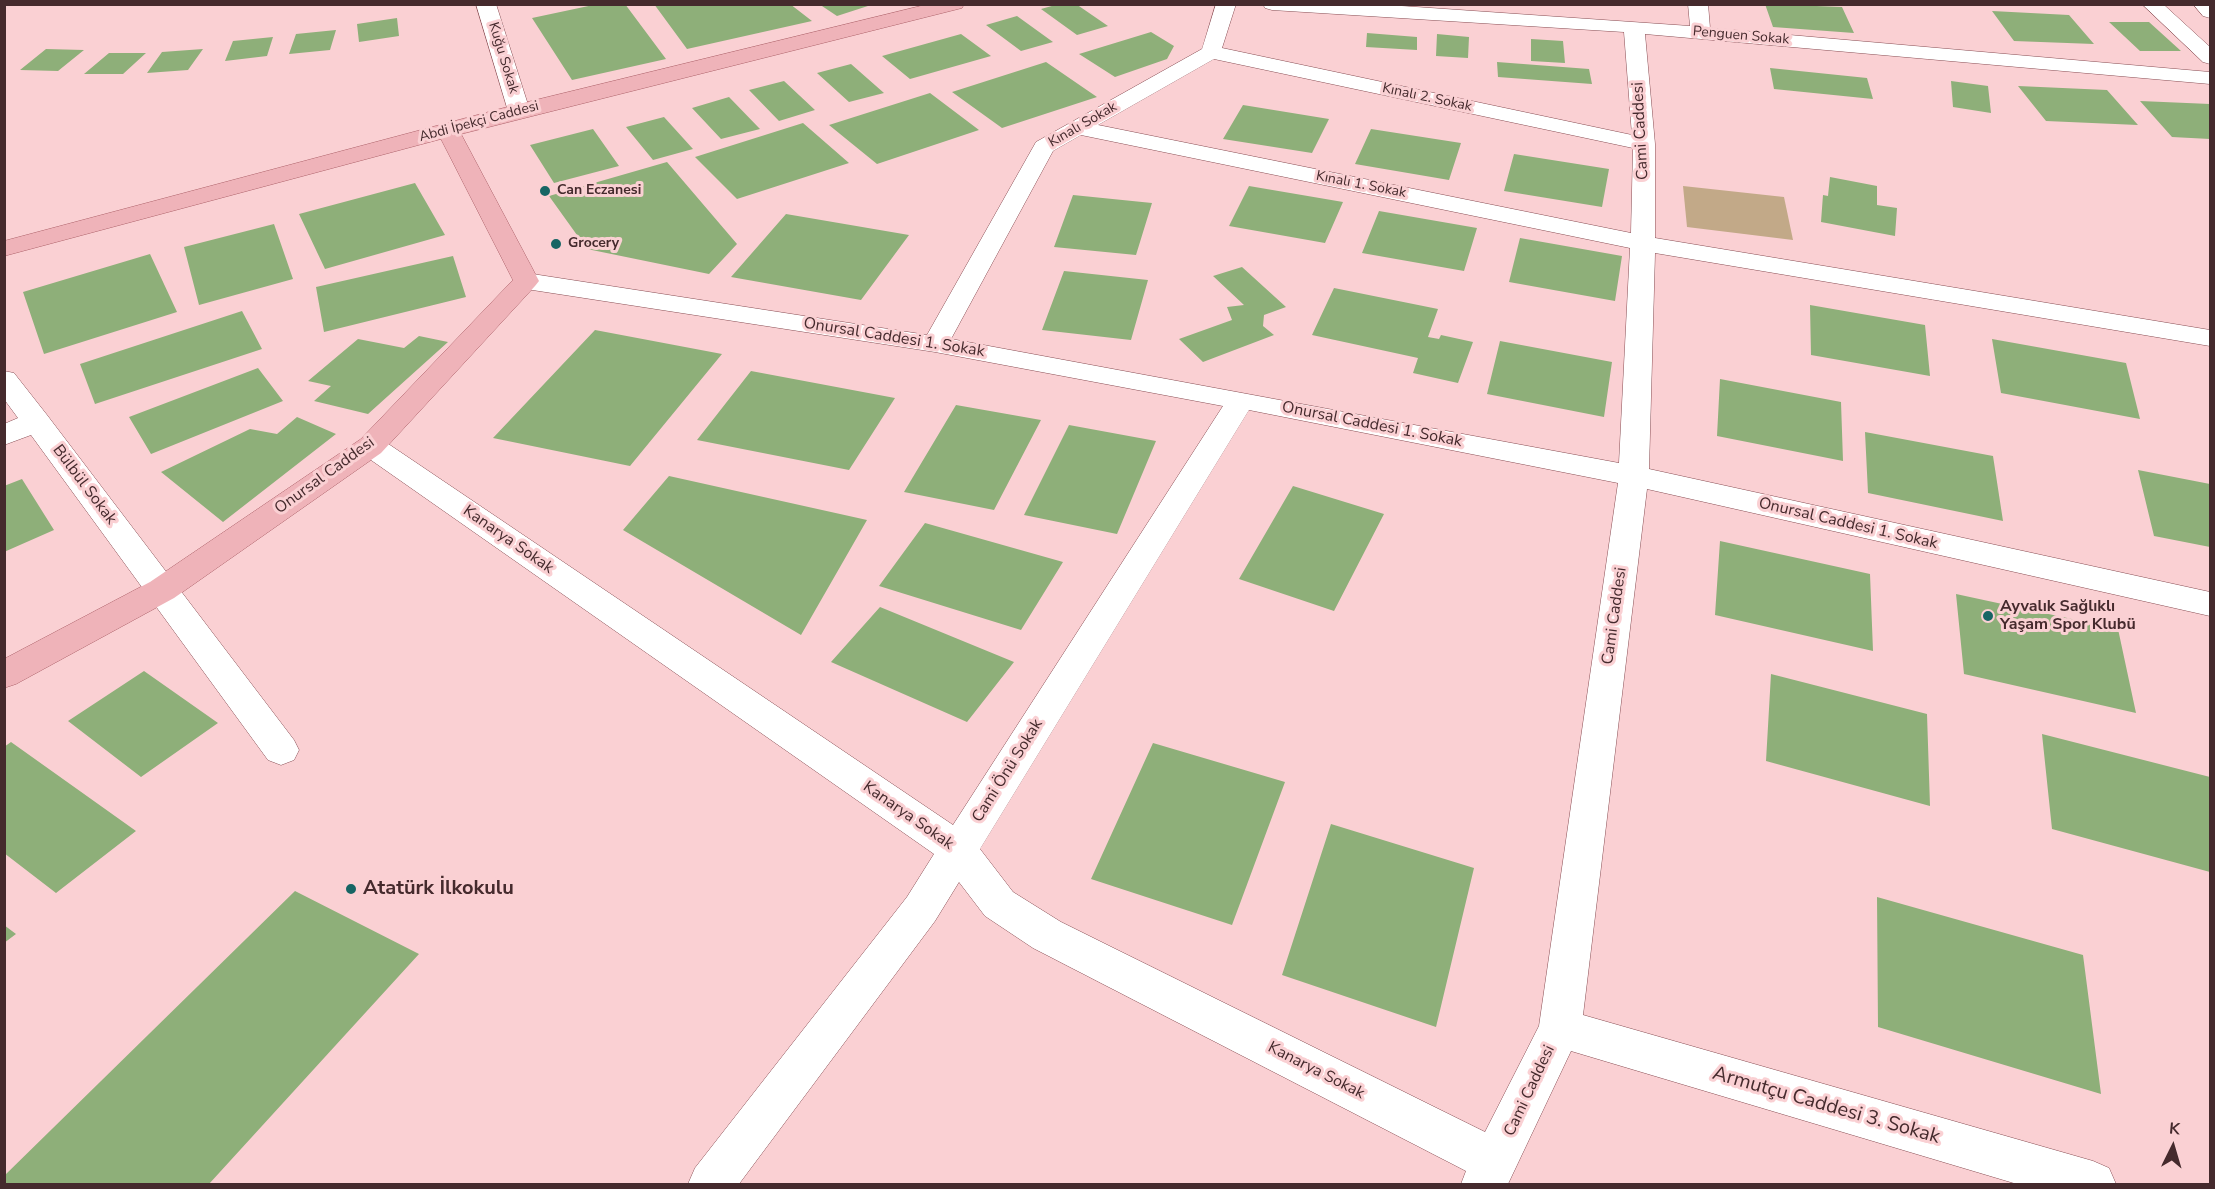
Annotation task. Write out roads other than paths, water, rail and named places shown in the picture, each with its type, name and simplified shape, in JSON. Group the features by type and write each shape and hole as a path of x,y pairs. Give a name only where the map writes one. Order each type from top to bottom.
{"main road":[{"name":"Abdi İpekçi Caddesi","path":"4,249 519,111 955,4"},
{"path":"448,131 526,281"},
{"name":"Onursal Caddesi","path":"4,675 162,591 371,446 526,281"}],"street":[{"name":"Kuğu Sokak","path":"486,4 519,111"},
{"path":"1211,52 1226,4"},
{"name":"Penguen Sokak","path":"1272,4 1700,32 2211,78"},
{"path":"1698,4 1700,32"},
{"path":"2151,4 2211,58"},
{"path":"2202,4 2211,12"},
{"name":"Cami Caddesi","path":"1490,1174 1560,1028 1634,477 1643,243 1644,144 1634,27"},
{"name":"Kınalı Sokak","path":"935,344 1044,147 1211,52"},
{"name":"Kınalı 2. Sokak","path":"1211,52 1644,144"},
{"name":"Kınalı 1. Sokak","path":"1078,128 1643,243 2211,338"},
{"name":"Onursal Caddesi 1. Sokak","path":"526,281 935,344 1241,400 1634,477 2211,604"},
{"name":"Bülbül Sokak","path":"4,380 37,421 281,750"},
{"name":"Cami Önü Sokak","path":"711,1185 921,909 1241,400"},
{"path":"4,436 37,421"},
{"name":"Kanarya Sokak","path":"371,446 958,850 999,904 1047,935 1490,1174"},
{"name":"Armutçu Caddesi 3. Sokak","path":"1560,1028 2093,1185"}],"place":[{"name":"Can Eczanesi","path":"545,191"},
{"name":"Grocery","path":"556,244"},
{"name":"Ayvalık Sağlıklı Yaşam Spor Klubü","path":"1988,616"},
{"name":"Atatürk İlkokulu","path":"351,889"}]}
